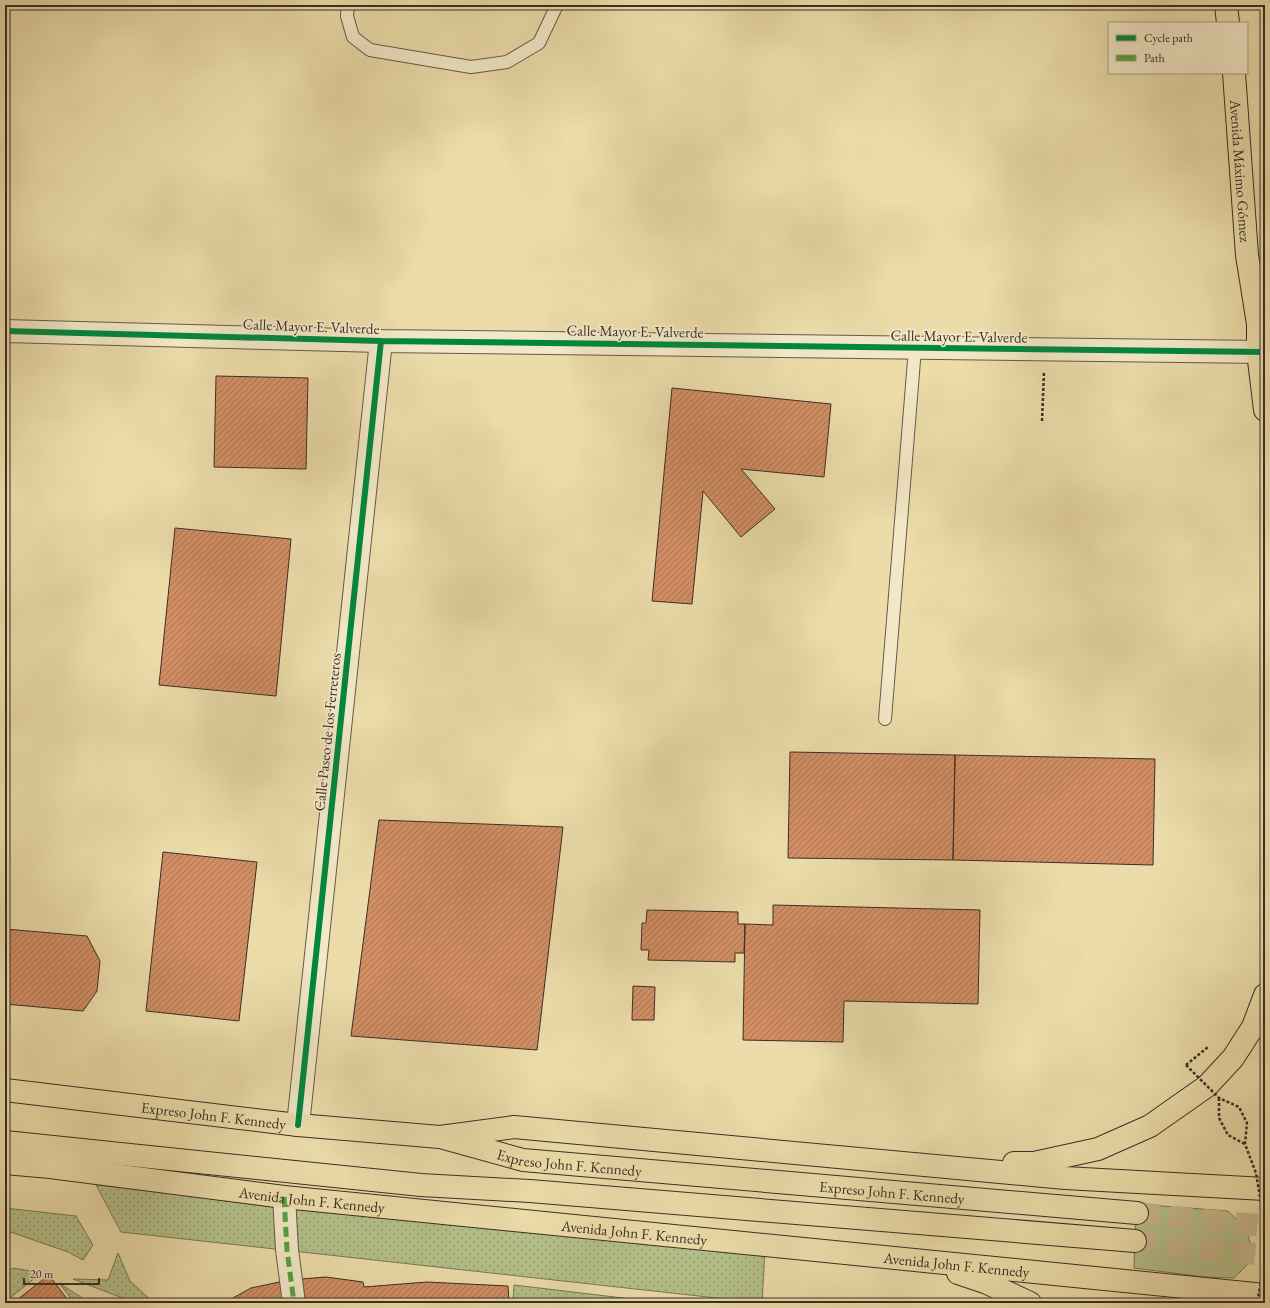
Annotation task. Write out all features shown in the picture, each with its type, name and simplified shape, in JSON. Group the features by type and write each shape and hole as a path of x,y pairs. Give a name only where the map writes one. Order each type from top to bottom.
{"main road":[{"path":"1226,5 1228,22"},
{"name":"Avenida Máximo Gómez","path":"1234,74 1247,255 1258,324 1265,410"},
{"path":"927,1165 1034,1163 1098,1149 1150,1126 1207,1086 1233,1058 1253,1027 1265,995"},
{"name":"Expreso John F. Kennedy","path":"5,1090 298,1125 440,1137 523,1160 1137,1213"},
{"path":"440,1137 514,1126 1065,1178 1265,1189"},
{"name":"Expreso John F. Kennedy","path":"5,1142 421,1185 538,1191 1135,1240"},
{"name":"Avenida John F. Kennedy","path":"5,1163 50,1167 284,1197 1265,1295"},
{"path":"919,1260 985,1282 1030,1303"}],"street":[{"name":"Calle Mayor E. Valverde","path":"5,331 381,341 1261,352"},
{"name":"Calle Paseo de los Ferreteros","path":"298,1125 381,341"},
{"path":"284,1197 287,1250 294,1303"}],"lane":[{"path":"348,5 347,16 353,36 370,50 471,67 507,62 539,43 557,5"},
{"path":"885,719 916,348"}],"path":[{"path":"1042,420 1044,350"},
{"path":"1186,1065 1219,1098 1239,1107 1247,1123 1245,1144 1256,1173 1265,1233 1263,1272 1257,1303"},
{"path":"1219,1098 1219,1118 1228,1135 1245,1144"}],"green space":[{"path":"96,1185 765,1250 762,1303 121,1232"},
{"path":"1136,1204 1228,1211 1246,1229 1251,1245 1247,1265 1234,1278 1204,1277 1134,1268"},
{"path":"5,1208 76,1216 93,1245 83,1260 68,1252 5,1230"},
{"path":"118,1253 130,1281 154,1303 133,1302 73,1279 108,1280"},
{"path":"13,1268 41,1273 5,1302 5,1273"},
{"path":"59,1283 90,1303 75,1303"},
{"path":"514,1285 665,1303 513,1303"}],"building":[{"path":"216,376 308,378 306,469 214,467"},
{"path":"672,388 831,404 824,477 741,469 775,509 741,537 703,491 692,604 652,601"},
{"path":"175,528 291,539 276,696 159,685"},
{"path":"790,752 955,755 953,860 788,858"},
{"path":"955,755 1155,759 1153,865 953,860"},
{"path":"379,820 563,827 537,1050 351,1036"},
{"path":"163,852 257,862 239,1021 146,1011"},
{"path":"773,905 980,910 978,1004 844,1001 843,1042 743,1040 745,924 773,925"},
{"path":"647,910 738,912 738,924 745,924 744,953 735,953 735,962 648,960 649,950 641,950 642,923 646,923"},
{"path":"5,929 87,936 100,961 97,991 83,1011 5,1004"},
{"path":"633,986 655,987 654,1020 632,1020"},
{"path":"49,1275 70,1303 13,1303"},
{"path":"326,1277 363,1282 364,1287 427,1282 508,1286 509,1303 224,1303 251,1288 289,1280"}],"tunnel":[{"path":"1137,1213 1265,1226"},
{"path":"1135,1241 1265,1255"}],"marked path":[{"path":"284,1197 287,1250 294,1303"}],"cycle path":[{"path":"5,331 381,341 1265,352"},
{"path":"298,1125 381,341"}]}
